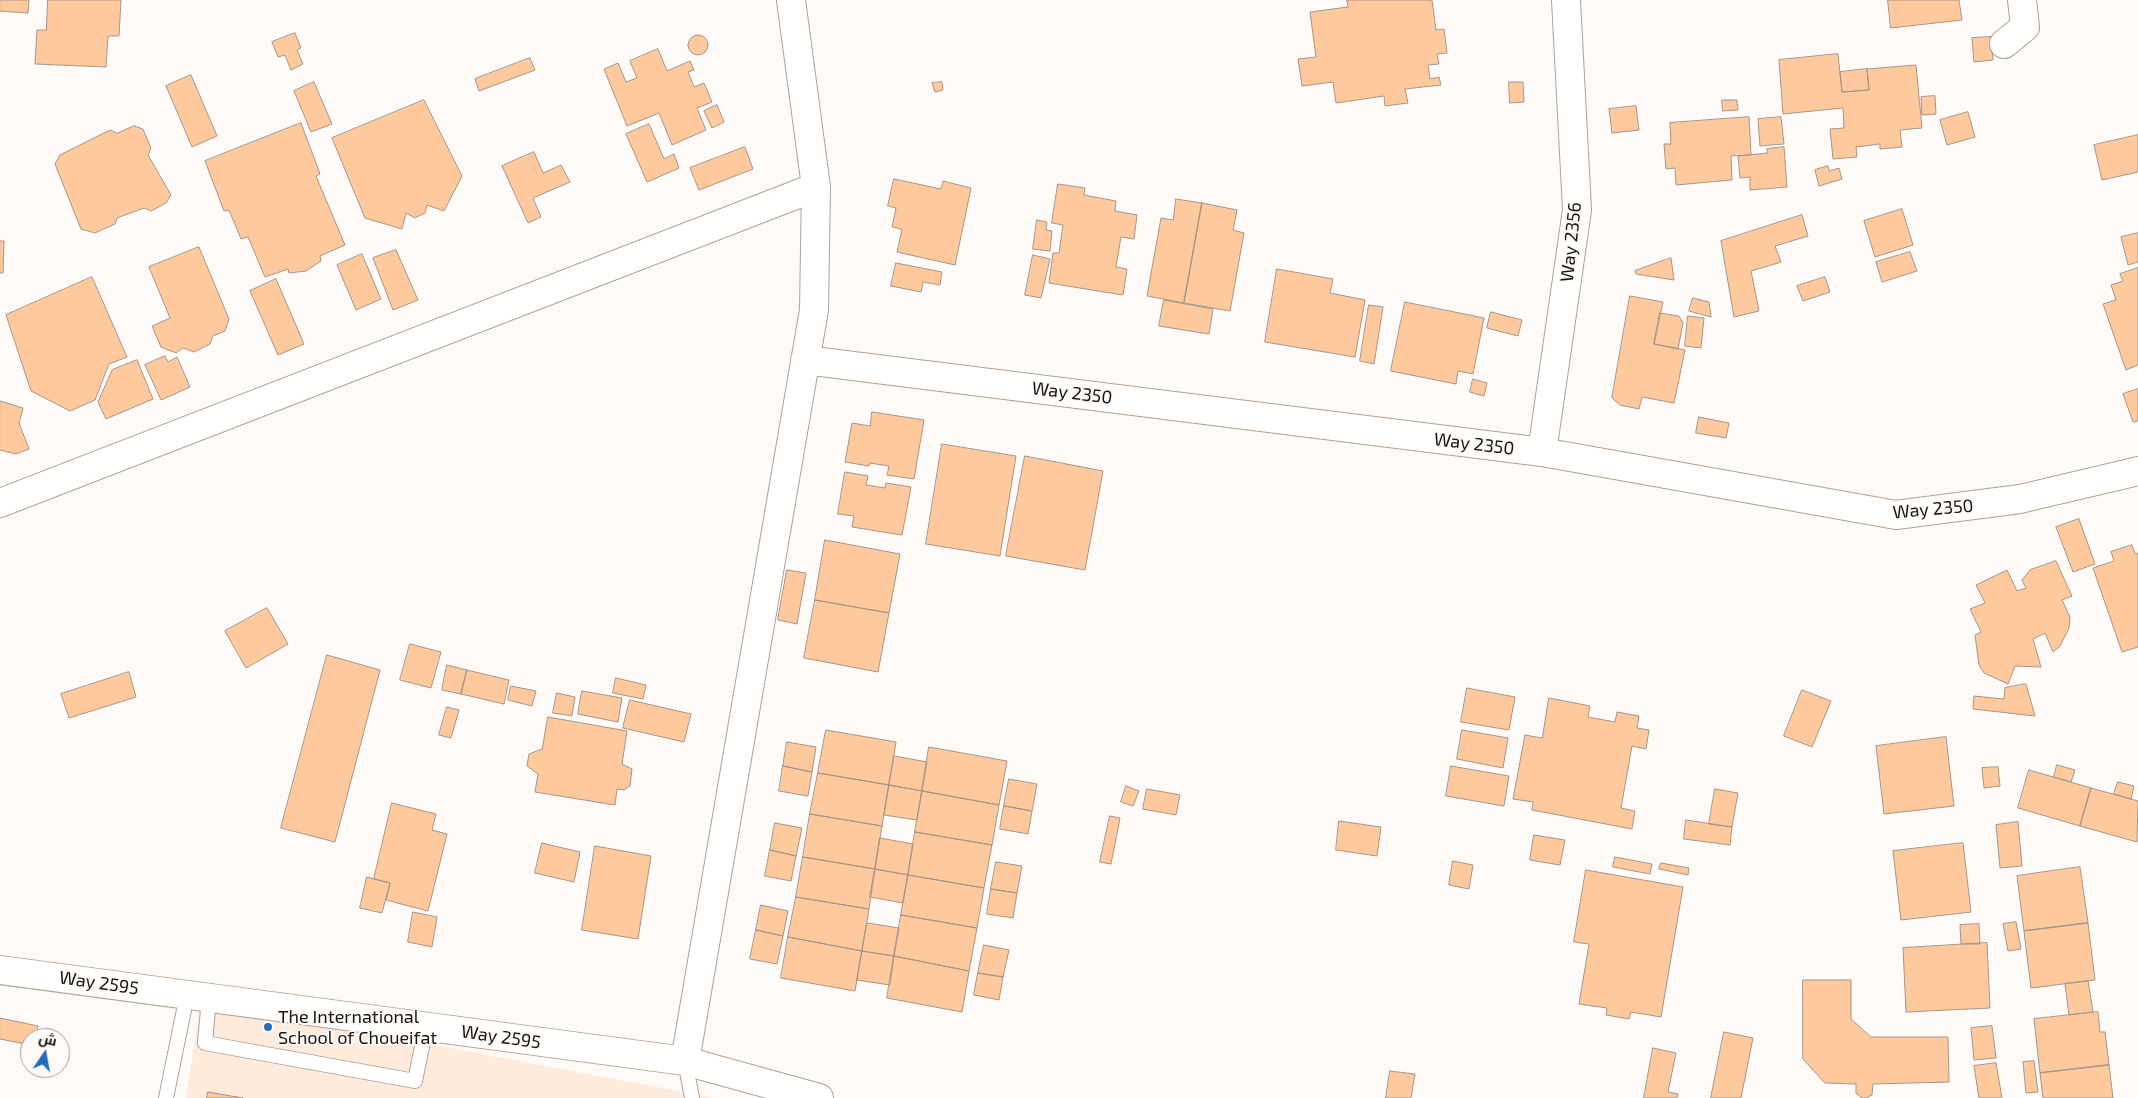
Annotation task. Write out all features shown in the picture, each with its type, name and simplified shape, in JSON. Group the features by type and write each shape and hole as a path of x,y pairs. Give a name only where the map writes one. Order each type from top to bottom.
{"street":[{"path":"685,1061 814,310 816,187 791,0"},
{"name":"Way 2356","path":"1542,452 1577,210 1566,0"},
{"path":"2004,44 2025,27 2022,0"},
{"path":"0,504 816,187"},
{"name":"Way 2350","path":"806,360 1542,452 1896,515 2020,499 2138,471"},
{"name":"Way 2595","path":"0,970 685,1061 819,1098"}],"lane":[{"path":"198,997 205,1043 415,1081 426,1027"},
{"path":"166,1098 198,997"},
{"path":"685,1061 692,1098"}],"shaded area":[{"name":"The International School of Choueifat","path":"201,1001 715,1098 186,1098"}],"building":[{"path":"0,0 29,0 28,13 0,11"},
{"path":"48,0 121,0 119,36 108,36 106,67 35,64 37,30 46,30"},
{"path":"1347,0 1432,0 1436,30 1444,29 1447,53 1437,54 1439,64 1428,65 1430,79 1439,77 1441,85 1405,89 1408,103 1385,106 1384,96 1336,103 1333,82 1302,86 1298,59 1316,57 1310,12 1348,7"},
{"path":"1888,0 1959,0 1962,20 1891,28"},
{"path":"295,33 301,48 297,50 303,64 291,70 285,55 278,57 272,42"},
{"path":"698,35 705,38 708,45 705,52 698,55 691,52 688,45 691,38"},
{"path":"1991,37 1993,60 1974,62 1972,38"},
{"path":"658,49 667,71 690,61 694,70 688,72 694,87 704,83 712,102 697,108 706,130 672,145 659,113 627,126 604,69 618,63 626,82 637,78 630,61"},
{"path":"1838,54 1842,92 1869,90 1867,69 1916,65 1922,128 1900,130 1902,147 1880,149 1880,144 1856,147 1857,157 1833,159 1830,129 1844,128 1843,108 1783,114 1779,60"},
{"path":"530,58 535,70 479,91 475,79"},
{"path":"1867,69 1869,90 1842,92 1840,72"},
{"path":"191,75 217,136 192,147 166,86"},
{"path":"314,82 332,124 311,132 294,91"},
{"path":"942,82 943,90 935,92 932,83"},
{"path":"1509,82 1523,82 1524,102 1510,103"},
{"path":"1935,96 1936,114 1922,115 1921,97"},
{"path":"424,100 462,176 444,211 427,205 425,213 415,218 406,213 402,229 365,218 332,138"},
{"path":"1722,100 1737,100 1738,110 1723,111"},
{"path":"717,105 724,122 712,128 704,111"},
{"path":"1636,106 1639,130 1612,133 1609,109"},
{"path":"1968,112 1975,137 1947,145 1940,120"},
{"path":"1749,117 1751,155 1731,156 1732,180 1676,185 1675,168 1666,169 1664,144 1671,144 1670,123"},
{"path":"1781,117 1784,144 1760,146 1758,119"},
{"path":"301,123 320,174 316,176 345,245 320,256 321,261 306,271 289,273 288,269 265,277 248,237 241,239 229,210 224,211 205,161"},
{"path":"649,124 664,159 674,154 679,168 647,182 626,134"},
{"path":"134,126 143,129 151,148 148,155 171,195 166,203 151,211 144,208 117,218 115,224 95,233 81,229 55,164 60,155 110,130 117,133"},
{"path":"2138,135 2138,172 2102,180 2094,145"},
{"path":"745,147 753,169 699,190 690,168"},
{"path":"1784,147 1787,187 1750,190 1750,177 1740,178 1738,156 1768,153 1767,149"},
{"path":"534,152 543,173 561,165 570,182 533,198 541,217 528,223 502,166"},
{"path":"1828,166 1829,171 1839,168 1842,179 1819,186 1815,170"},
{"path":"894,179 941,189 943,181 971,188 955,265 897,252 902,229 892,227 896,208 888,206"},
{"path":"1058,184 1085,188 1084,195 1116,201 1115,211 1137,215 1134,239 1121,237 1116,267 1127,269 1123,295 1049,283 1053,253 1059,253 1063,225 1052,223"},
{"path":"1176,199 1202,203 1184,303 1147,296 1161,218 1173,220"},
{"path":"1202,203 1237,210 1233,230 1244,233 1230,311 1184,303"},
{"path":"1902,209 1913,245 1875,257 1864,221"},
{"path":"1802,215 1808,236 1775,246 1781,262 1751,271 1759,311 1734,317 1721,241"},
{"path":"1037,220 1047,222 1046,230 1052,231 1050,251 1033,249"},
{"path":"2138,233 2138,262 2128,265 2121,237"},
{"path":"0,241 4,241 3,273 0,273"},
{"path":"199,247 229,319 225,331 213,336 210,344 194,352 183,348 176,353 161,347 152,326 170,318 149,267"},
{"path":"396,250 418,300 393,310 373,258"},
{"path":"1910,252 1917,271 1882,282 1876,262"},
{"path":"362,254 381,299 356,310 337,265"},
{"path":"1033,255 1050,259 1041,298 1025,295"},
{"path":"1671,258 1674,280 1636,274 1635,271"},
{"path":"896,263 942,272 940,285 923,282 921,292 891,286"},
{"path":"2138,268 2138,365 2126,370 2103,304 2116,300 2111,285 2123,281 2120,274"},
{"path":"1277,269 1333,279 1330,293 1365,300 1355,357 1265,342"},
{"path":"92,277 127,357 109,364 95,400 70,411 31,391 6,315"},
{"path":"1825,277 1830,292 1803,301 1797,286"},
{"path":"276,279 304,344 278,355 250,291"},
{"path":"1630,296 1663,302 1654,344 1685,350 1674,403 1642,397 1639,409 1620,405 1612,398"},
{"path":"1693,298 1709,302 1711,317 1689,311"},
{"path":"1164,300 1213,309 1209,334 1159,326"},
{"path":"1405,302 1484,318 1473,374 1458,371 1456,384 1391,371"},
{"path":"1369,305 1383,307 1374,364 1360,361"},
{"path":"1491,312 1522,320 1518,336 1487,328"},
{"path":"1660,313 1679,316 1683,323 1678,349 1654,344"},
{"path":"1688,316 1704,318 1701,348 1685,346"},
{"path":"165,356 168,362 177,357 190,387 161,400 145,365"},
{"path":"137,360 153,399 106,419 98,402 112,370"},
{"path":"1473,379 1487,383 1484,396 1470,392"},
{"path":"2138,389 2138,421 2133,422 2123,394"},
{"path":"0,401 23,408 19,423 29,449 16,454 0,450"},
{"path":"872,412 924,420 914,479 887,475 889,466 870,463 869,466 845,462 852,423 870,426"},
{"path":"1699,417 1729,423 1726,438 1696,433"},
{"path":"942,444 1016,456 1000,556 926,544"},
{"path":"1025,456 1103,471 1085,570 1006,556"},
{"path":"845,472 868,476 866,485 885,488 886,483 911,487 902,535 852,527 854,516 838,514"},
{"path":"2079,519 2095,564 2073,572 2056,527"},
{"path":"825,540 900,554 889,613 815,600"},
{"path":"2132,545 2135,554 2138,553 2138,647 2122,652 2093,568 2114,561 2111,552"},
{"path":"2056,561 2072,596 2062,600 2070,617 2069,628 2060,646 2053,652 2045,633 2033,639 2041,667 2015,666 2008,684 1984,673 1979,665 1975,635 1981,632 1970,609 1985,603 1976,585 2007,570 2017,591 2026,588 2022,580 2030,570"},
{"path":"787,570 806,573 797,624 778,620"},
{"path":"815,600 889,613 878,672 804,658"},
{"path":"267,608 288,644 246,668 225,631"},
{"path":"410,644 441,652 431,688 400,680"},
{"path":"327,655 380,670 335,842 281,828"},
{"path":"447,665 467,670 461,694 442,690"},
{"path":"467,670 509,680 504,704 461,694"},
{"path":"129,672 136,697 69,718 61,694"},
{"path":"616,678 646,685 643,699 613,693"},
{"path":"2026,684 2035,716 1973,709 1974,696 2004,699 2005,688"},
{"path":"511,686 536,691 532,706 508,700"},
{"path":"1467,688 1515,697 1509,730 1461,722"},
{"path":"1802,690 1831,701 1812,747 1784,736"},
{"path":"582,691 622,698 618,722 578,714"},
{"path":"557,693 575,697 572,716 553,713"},
{"path":"1549,698 1590,706 1588,717 1615,722 1617,712 1639,716 1637,728 1649,730 1646,749 1632,746 1621,808 1635,811 1632,829 1532,810 1533,802 1513,799 1525,735 1542,738"},
{"path":"630,700 691,714 684,742 623,728"},
{"path":"447,707 459,710 451,738 439,735"},
{"path":"548,717 627,731 622,764 632,769 630,786 624,790 617,789 615,805 535,792 538,774 527,766 529,754 542,749"},
{"path":"826,730 896,742 889,785 818,773"},
{"path":"1462,730 1508,738 1503,768 1457,759"},
{"path":"1946,737 1954,806 1884,814 1876,746"},
{"path":"787,742 816,747 812,772 783,766"},
{"path":"929,747 1007,761 999,805 922,791"},
{"path":"894,756 927,762 922,791 889,785"},
{"path":"2057,765 2075,770 2071,782 2054,777"},
{"path":"783,766 812,772 808,796 779,791"},
{"path":"1451,766 1509,776 1504,806 1446,796"},
{"path":"1998,767 2000,786 1984,788 1982,768"},
{"path":"2029,770 2091,788 2080,826 2018,808"},
{"path":"818,773 889,785 882,826 810,814"},
{"path":"1009,779 1037,784 1032,811 1004,806"},
{"path":"2118,782 2134,786 2131,799 2114,794"},
{"path":"889,785 922,791 917,820 884,815"},
{"path":"1126,786 1139,791 1133,806 1121,802"},
{"path":"2091,788 2138,801 2137,842 2080,826"},
{"path":"1147,789 1180,795 1176,815 1143,809"},
{"path":"1715,789 1738,793 1732,827 1709,824"},
{"path":"922,791 999,805 992,845 915,832"},
{"path":"392,803 436,814 432,830 447,834 428,911 386,900 390,883 374,879"},
{"path":"1004,806 1032,811 1028,834 1000,829"},
{"path":"810,814 882,826 875,869 803,857"},
{"path":"1110,816 1120,818 1111,864 1100,862"},
{"path":"1686,820 1732,827 1730,845 1684,839"},
{"path":"1339,821 1381,827 1377,856 1336,850"},
{"path":"2018,822 2022,866 2000,868 1996,825"},
{"path":"775,823 802,828 796,856 770,850"},
{"path":"915,832 992,845 984,888 908,875"},
{"path":"1534,835 1565,840 1560,865 1530,860"},
{"path":"880,838 913,844 908,875 875,869"},
{"path":"542,843 580,852 574,882 535,873"},
{"path":"1963,843 1971,912 1901,920 1893,851"},
{"path":"595,846 651,856 638,939 582,930"},
{"path":"770,850 796,856 791,881 765,876"},
{"path":"803,857 875,869 869,909 796,897"},
{"path":"1615,857 1652,864 1650,874 1613,867"},
{"path":"1453,861 1473,865 1469,889 1449,885"},
{"path":"996,862 1022,866 1017,893 991,889"},
{"path":"1661,863 1689,868 1688,875 1659,869"},
{"path":"2080,867 2088,923 2024,931 2017,876"},
{"path":"875,869 908,875 903,903 870,897"},
{"path":"1586,870 1683,887 1661,1017 1631,1012 1629,1019 1606,1015 1607,1008 1579,1004 1589,944 1574,942"},
{"path":"908,875 984,888 977,928 901,915"},
{"path":"367,877 390,883 382,913 360,908"},
{"path":"991,889 1017,893 1013,918 987,914"},
{"path":"796,897 869,909 862,951 788,937"},
{"path":"761,905 788,911 783,936 756,930"},
{"path":"413,912 437,917 432,947 408,942"},
{"path":"901,915 977,928 969,971 894,956"},
{"path":"2016,922 2021,949 2008,951 2003,924"},
{"path":"867,923 899,928 894,956 862,951"},
{"path":"2088,923 2095,980 2031,988 2024,931"},
{"path":"1979,924 1980,944 1961,944 1960,925"},
{"path":"756,930 783,936 777,964 750,959"},
{"path":"788,937 862,951 855,991 781,978"},
{"path":"1987,943 1990,1008 1906,1012 1903,948"},
{"path":"984,945 1009,950 1003,977 978,973"},
{"path":"862,951 894,956 890,985 857,980"},
{"path":"894,956 969,971 962,1012 887,998"},
{"path":"978,973 1003,977 999,1000 974,995"},
{"path":"1803,980 1851,980 1851,1019 1871,1037 1948,1037 1949,1082 1873,1084 1872,1095 1866,1098 1862,1098 1856,1093 1856,1084 1825,1083 1803,1059"},
{"path":"2088,981 2093,1012 2069,1015 2065,984"},
{"path":"2098,1012 2100,1032 2105,1032 2109,1065 2040,1073 2034,1019"},
{"path":"0,1018 38,1026 38,1028 20,1028 20,1043 0,1039"},
{"path":"1992,1026 1996,1058 1974,1060 1971,1028"},
{"path":"1724,1032 1753,1038 1741,1098 1711,1098"},
{"path":"1653,1048 1676,1053 1668,1092 1678,1094 1677,1098 1644,1098"},
{"path":"2034,1061 2038,1092 2026,1093 2023,1062"},
{"path":"1996,1063 2002,1098 1979,1098 1974,1066"},
{"path":"2109,1065 2113,1098 2043,1098 2040,1073"},
{"path":"1390,1071 1415,1074 1411,1098 1386,1098"},
{"path":"208,1092 243,1098 207,1098"}],"place":[{"name":"The International School of Choueifat","path":"268,1027"}]}
